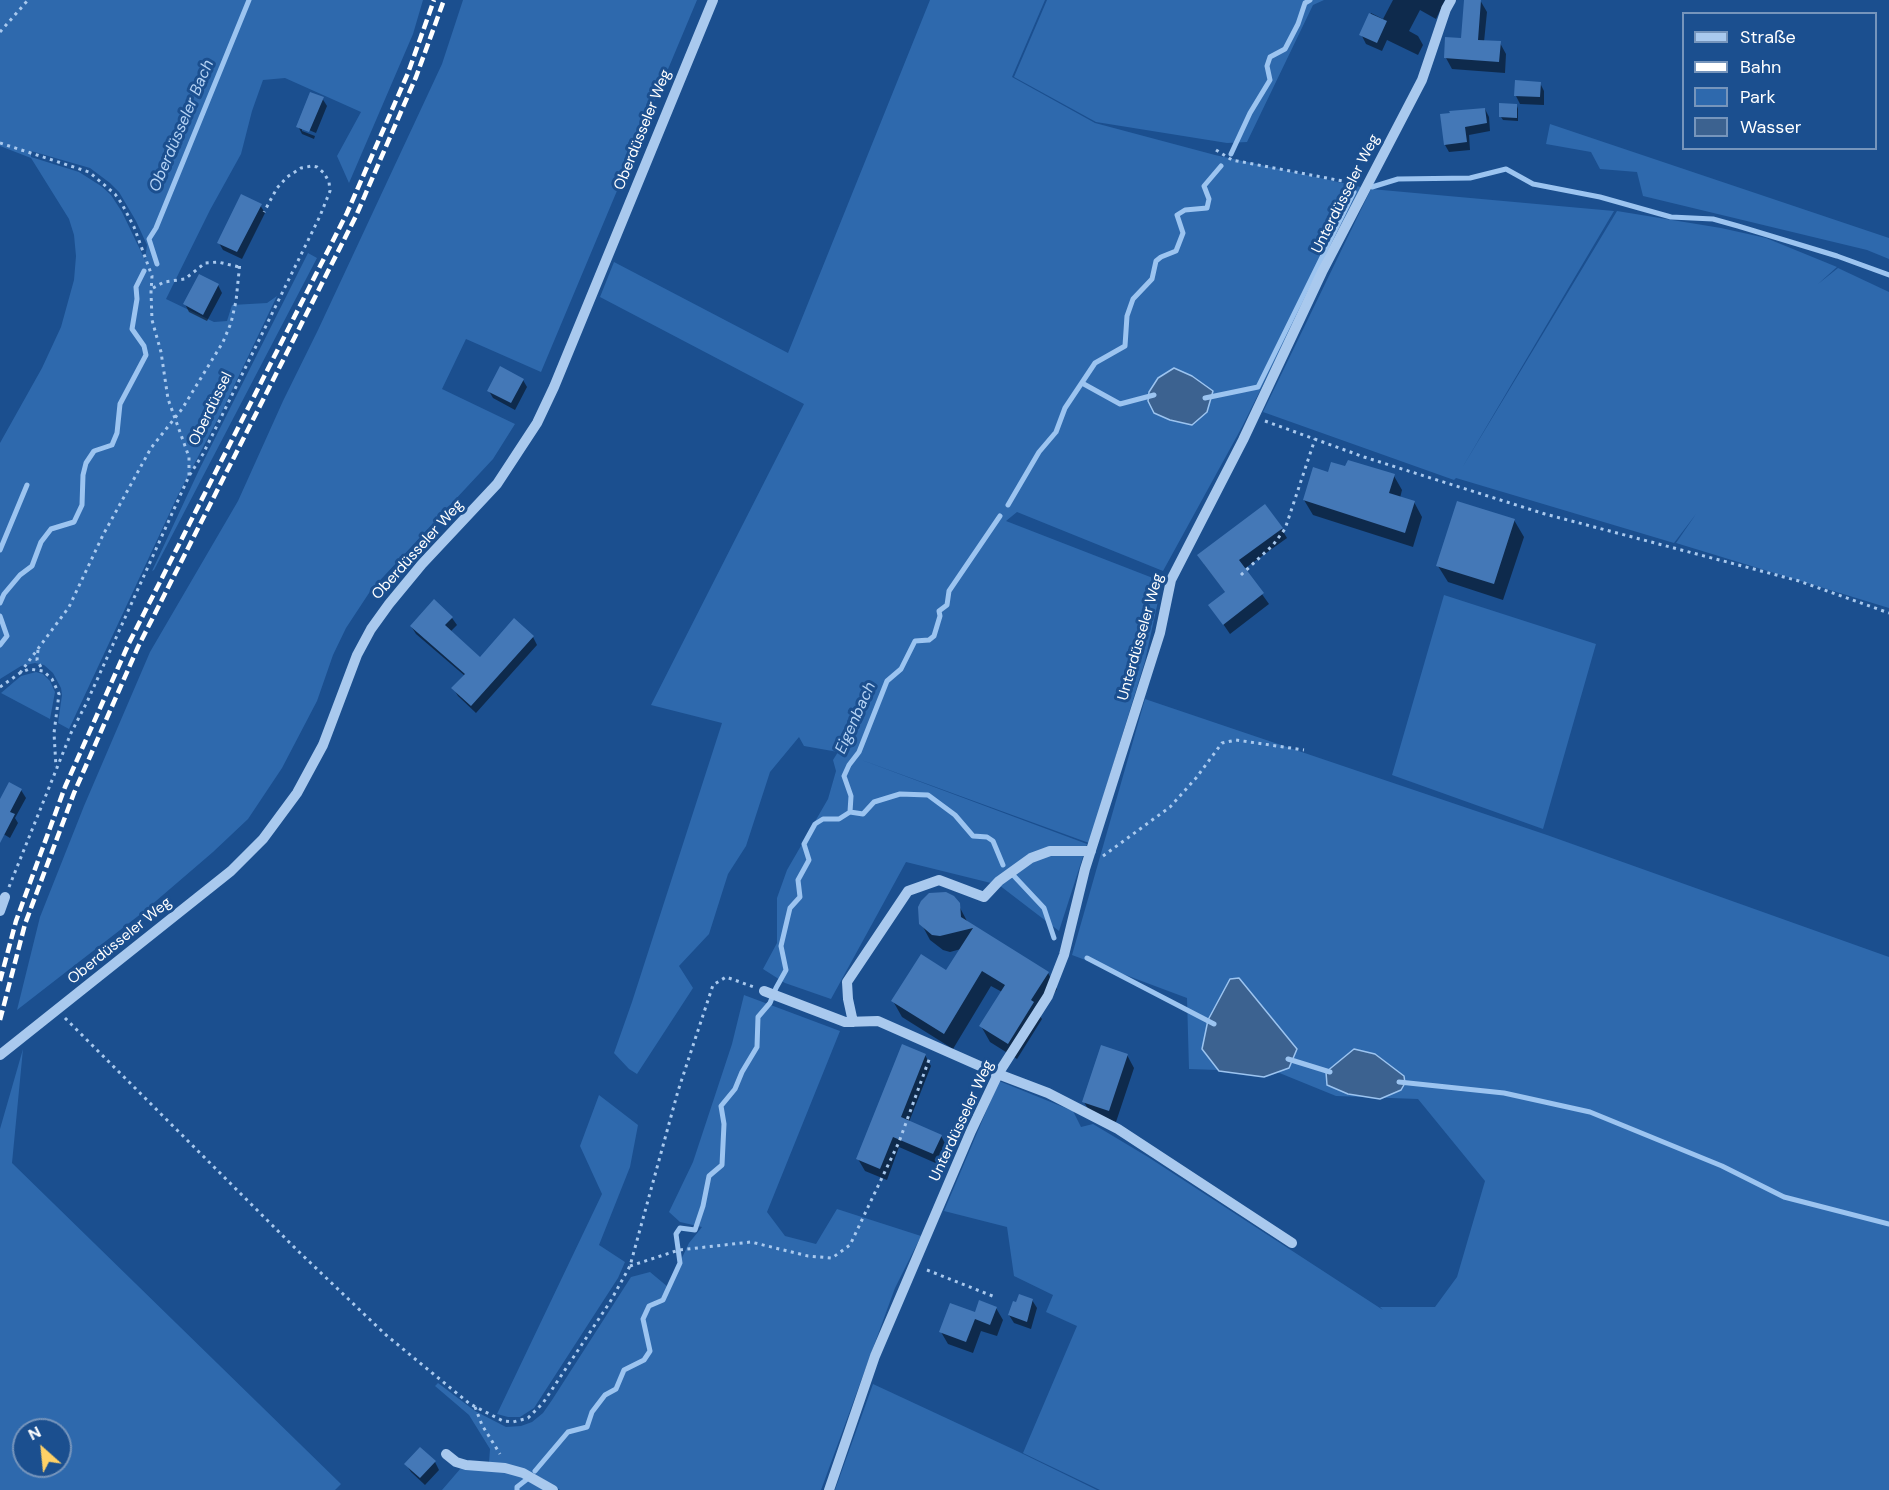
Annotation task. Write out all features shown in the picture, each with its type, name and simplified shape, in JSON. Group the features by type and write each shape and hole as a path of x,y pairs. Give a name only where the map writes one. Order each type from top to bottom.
{"street":[{"name":"Oberdüsseler Weg","path":"0,1055 231,871 272,828 297,793 329,729 360,649 380,616 422,564 490,493 524,446 554,387 713,0"},
{"name":"Unterdüsseler Weg","path":"829,1490 875,1356 970,1131 998,1074 1048,996 1064,955 1085,869 1160,633 1171,580 1254,417 1322,272 1422,80 1451,0"},
{"path":"853,1022 847,982 908,891 939,880 984,897 999,881 1031,858 1050,851 1091,851"},
{"path":"0,911 5,897"},
{"path":"764,991 845,1022 878,1021 998,1074 1048,1093 1118,1130 1292,1243"},
{"path":"446,1454 461,1464 524,1473 553,1490"}],"path":[{"path":"0,32 28,0"},
{"path":"0,143 89,172 115,194 134,227 151,269 152,320 161,352 168,399 189,457 189,476"},
{"path":"1216,150 1232,160 1367,186"},
{"name":"Oberdüssel","path":"56,768 189,476 203,454 320,216 330,190 329,182 324,173 316,167 301,168 287,177 277,188 264,212"},
{"path":"20,673 69,607 103,535 151,448 175,420 228,332 236,301 239,265 205,263 185,279 164,282 152,289"},
{"path":"1254,417 1364,457 1545,514 1799,581 1889,612"},
{"path":"1241,575 1273,545 1285,529 1315,439"},
{"path":"5,897 56,768 54,733 59,694 52,679 43,671 37,660 38,650"},
{"path":"0,687 29,669 43,671"},
{"path":"1085,869 1170,807 1196,778 1222,743 1236,740 1304,750"},
{"path":"57,1010 297,1250 378,1327 475,1407 508,1422 523,1420 533,1415 543,1403 610,1302 630,1266 678,1091 713,985 726,977 764,991"},
{"path":"630,1266 679,1250 751,1242 808,1256 832,1258 850,1245 899,1142 934,1046"},
{"path":"914,1264 995,1297"},
{"path":"475,1407 490,1439 512,1470"}],"green space":[{"path":"0,0 423,0 413,34 349,183 337,156 361,112 285,78 263,80 241,154 210,210 166,299 214,322 227,321 232,305 267,303 277,296 223,409 178,495 69,729 58,723 61,688 53,673 44,665 35,663 21,666 0,679 0,443 42,368 61,327 74,280 76,256 74,235 69,219 31,158 0,146","holes":["31,151 90,168 119,192 147,245 145,260 122,212 111,195 79,172 31,157"]},
{"path":"463,0 697,0 541,372 466,339 442,389 515,424 493,459 371,590 346,628 333,655 317,701 282,768 248,819 142,913 17,1010 40,917 84,806 150,652 238,501 442,64"},
{"path":"930,0 1045,0 1012,77 1095,123 1215,155 1361,187 1242,427 1163,571 1017,512 1006,521 1158,580 1160,592 1145,661 1089,843 859,759 1087,844 1059,931 999,885 906,862 831,999 785,983 763,969 777,943 777,898 787,870 828,799 836,771 833,760 838,752 804,746 799,737 770,772 746,846 728,874 709,934 679,966 693,988 637,1074 614,1053 722,723 651,705 804,404 600,297 614,262 788,353"},
{"path":"1047,0 1324,0 1313,5 1247,142 1227,143 1096,122 1014,77"},
{"path":"1550,124 1889,238 1889,259 1867,250 1643,196 1637,172 1600,169 1591,152 1546,144"},
{"path":"1371,189 1614,211 1462,468 1617,211 1721,228 1766,238 1837,267 1818,284 1838,268 1889,292 1889,608 1676,543 1696,514 1674,543 1456,478 1454,480 1263,412"},
{"path":"308,253 317,258 152,571 199,470"},
{"path":"1444,595 1596,644 1543,829 1392,775"},
{"path":"36,672 43,674 50,681 55,692 50,719 1,693 21,676"},
{"path":"1145,699 1547,835 1889,957 1889,1490 1100,1490 1023,1453 1077,1326 1046,1312 1053,1295 1014,1276 1007,1227 944,1211 999,1081 1073,1111 1081,1127 1093,1124 1148,1157 1383,1310 1380,1307 1435,1307 1457,1277 1485,1181 1418,1099 1336,1096 1277,1072 1189,1069 1187,998 1072,955"},
{"path":"744,995 840,1031 767,1212 785,1236 816,1244 837,1209 921,1236 895,1288 821,1490 560,1490 541,1478 489,1463 490,1449 469,1415 435,1386 438,1383 475,1411 506,1427 521,1426 532,1422 543,1413 552,1400 631,1277 650,1272 668,1287 689,1243 702,1227 680,1222 669,1212 693,1162 732,1044"},
{"path":"23,1049 12,1163 341,1484 335,1490 0,1490 0,1129"},
{"path":"599,1095 638,1125 630,1167 599,1245 625,1262 618,1278 534,1408 520,1417 497,1414 602,1194 580,1146"},
{"path":"873,1384 1017,1451 1097,1490 835,1490"},
{"path":"461,1468 516,1473 547,1490 442,1490"}],"water":[{"path":"1174,368 1192,376 1213,391 1207,412 1192,425 1170,420 1154,413 1148,401 1149,392 1158,378"},
{"path":"1239,978 1297,1049 1289,1068 1264,1077 1219,1071 1202,1049 1208,1020 1230,979"},
{"path":"1354,1049 1375,1054 1404,1076 1405,1083 1401,1090 1380,1099 1348,1094 1327,1085 1326,1072"}],"building":[{"path":"1464,0 1481,0 1478,40 1501,41 1499,62 1444,58 1445,37 1461,38"},
{"path":"1369,13 1387,21 1377,43 1359,35"},
{"path":"1515,80 1541,82 1540,97 1514,96"},
{"path":"310,92 324,97 309,132 296,127"},
{"path":"1499,103 1517,104 1517,118 1499,117"},
{"path":"1485,108 1487,123 1465,127 1467,142 1444,145 1440,114"},
{"path":"241,194 262,204 237,252 217,243"},
{"path":"199,274 219,284 203,315 183,304"},
{"path":"500,366 524,379 511,403 487,391"},
{"path":"1348,460 1395,474 1389,493 1415,501 1405,533 1303,500 1313,467 1328,472 1331,462 1345,466"},
{"path":"1457,501 1515,519 1494,584 1436,566"},
{"path":"1265,504 1283,528 1239,560 1264,593 1223,625 1208,605 1225,592 1197,555"},
{"path":"434,599 453,617 445,625 480,657 514,618 534,636 471,706 451,688 465,674 410,626"},
{"path":"9,782 22,789 10,812 15,814 0,843 0,799"},
{"path":"946,892 960,903 961,917 1049,972 1031,1000 1034,1002 1008,1044 979,1026 1005,985 982,971 944,1034 891,1001 921,954 946,970 973,928 940,936 932,935 919,924 918,907 921,901 929,893"},
{"path":"902,1044 926,1054 901,1117 942,1135 933,1154 893,1137 880,1169 856,1159"},
{"path":"1101,1045 1128,1054 1109,1111 1082,1102"},
{"path":"1019,1294 1033,1299 1027,1322 1008,1315 1013,1301 1016,1302"},
{"path":"979,1300 997,1307 990,1325 975,1319 966,1342 939,1332 950,1303 975,1312"},
{"path":"420,1447 436,1461 420,1478 404,1464"}],"waterway":[{"name":"Oberdüsseler Bach","path":"157,264 149,239 156,228 249,0"},
{"name":"Eigenbach","path":"1231,154 1250,113 1270,80 1267,66 1270,57 1285,49 1298,24 1305,3 1310,0"},
{"name":"Eigenbach","path":"1008,505 1039,452 1056,432 1065,408 1095,363 1125,346 1127,316 1133,299 1152,279 1156,261 1176,251 1183,233 1177,215 1185,210 1207,208 1209,199 1204,186 1221,166"},
{"path":"1372,187 1398,179 1470,178 1506,169 1533,184 1600,197 1671,217 1713,219 1837,256 1889,275"},
{"path":"1205,398 1258,387 1354,192"},
{"name":"Oberdüsseler Bach","path":"0,603 4,594 20,575 32,566 41,542 51,529 74,522 82,505 83,475 86,463 94,451 112,445 117,433 120,404 146,355 144,346 132,329 137,299 136,287 144,271"},
{"path":"1082,383 1120,404 1154,395"},
{"path":"0,550 27,485"},
{"name":"Eigenbach","path":"535,1471 568,1432 587,1427 592,1412 605,1395 616,1389 624,1370 644,1360 650,1351 643,1319 649,1306 663,1300 680,1263 676,1234 680,1228 695,1230 709,1176 722,1165 724,1124 721,1106 735,1089 757,1047 758,1017 770,1003 786,970 781,946 790,908 800,897 798,880 809,860 804,844 815,824 823,819 839,819 850,812 851,796 844,776 859,752 887,681 901,669 915,641 929,640 934,636 940,616 939,611 947,605 949,591 1000,516"},
{"name":"Oberdüsseler Bach","path":"0,616 7,636 0,645"},
{"path":"850,812 863,814 874,802 900,794 928,795 955,815 973,836 987,837 993,841 1003,865"},
{"path":"1014,876 1044,908 1054,938"},
{"path":"1087,958 1214,1024"},
{"path":"1288,1059 1330,1072"},
{"path":"1399,1082 1504,1093 1590,1112 1722,1166 1784,1197 1889,1224"},
{"name":"Eigenbach","path":"517,1490 517,1487 526,1480"}],"railway":[{"path":"0,981 16,921 65,787 129,643 347,213 408,73 434,0"},
{"path":"0,1020 25,924 74,793 138,647 356,216 416,77 444,0"}]}
